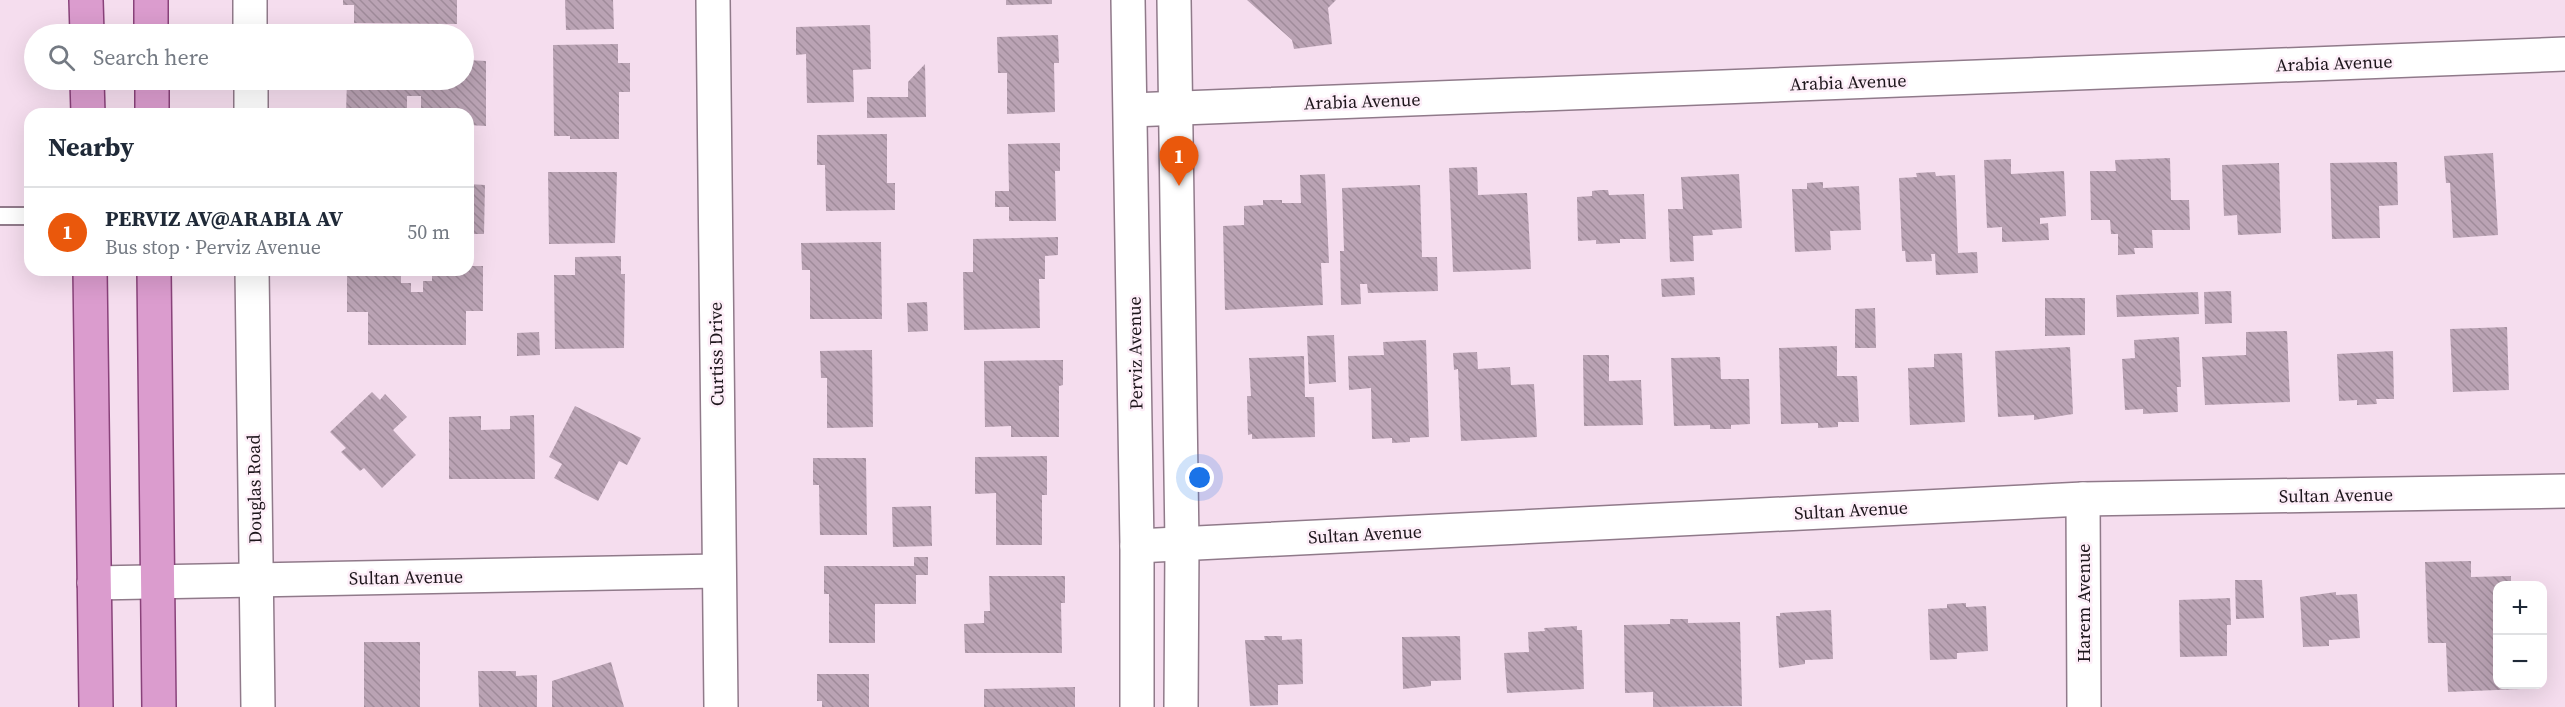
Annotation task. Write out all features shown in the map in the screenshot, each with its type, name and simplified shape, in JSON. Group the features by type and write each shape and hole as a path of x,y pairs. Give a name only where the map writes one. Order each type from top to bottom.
{"main road":[{"path":"86,0 87,24"},
{"path":"151,0 151,24"},
{"path":"87,90 88,108"},
{"path":"152,90 152,108"},
{"path":"90,276 96,707"},
{"path":"154,276 159,707"}],"street":[{"path":"250,0 250,24"},
{"name":"Curtiss Drive","path":"713,0 721,707"},
{"name":"Perviz Avenue","path":"1128,0 1137,546 1137,707"},
{"path":"1174,0 1182,544 1181,707"},
{"name":"Arabia Avenue","path":"1131,110 2565,54"},
{"path":"251,90 251,108"},
{"name":"Douglas Road","path":"252,276 258,707"},
{"name":"Sultan Avenue","path":"1137,546 2083,498 2565,491"},
{"name":"Harem Avenue","path":"2083,498 2084,707"},
{"name":"Sultan Avenue","path":"94,583 718,571"}],"lane":[{"path":"0,216 24,216"}],"building":[{"path":"343,0 457,0 457,24 354,23 354,5 343,5"},
{"path":"565,0 613,0 614,29 566,30"},
{"path":"1006,0 1052,0 1052,4 1006,5"},
{"path":"1247,0 1336,0 1328,8 1332,44 1294,49 1292,40"},
{"path":"870,25 871,69 853,70 854,102 807,103 806,54 796,55 796,27"},
{"path":"1058,35 1059,63 1054,63 1055,112 1007,114 1007,73 998,73 997,37"},
{"path":"618,44 618,63 630,63 630,92 619,92 619,139 570,139 570,136 554,136 553,45"},
{"path":"474,60 486,61 486,126 474,125 474,108 421,108 421,96 407,96 407,108 346,108 347,90 474,90"},
{"path":"925,64 926,117 867,118 867,97 908,97 908,82"},
{"path":"887,134 887,183 895,183 895,210 826,211 825,165 817,165 817,135"},
{"path":"1060,143 1060,171 1055,171 1056,221 1009,221 1009,207 995,207 995,191 1009,191 1008,144"},
{"path":"2493,153 2498,235 2453,238 2450,183 2446,183 2444,156"},
{"path":"2170,158 2171,200 2189,200 2190,230 2152,230 2153,248 2134,248 2135,254 2118,255 2118,234 2111,234 2110,220 2091,220 2090,171 2116,171 2115,160"},
{"path":"2011,159 2011,174 2064,171 2066,216 2040,218 2040,224 2048,223 2049,240 2002,242 2002,227 1987,228 1984,160"},
{"path":"2397,162 2398,205 2379,206 2380,238 2332,239 2330,163"},
{"path":"2279,163 2281,233 2238,235 2237,215 2224,216 2222,165"},
{"path":"1477,167 1478,195 1527,193 1531,269 1453,272 1449,168"},
{"path":"548,172 617,172 615,243 549,244"},
{"path":"1935,172 1936,176 1955,175 1958,253 1977,252 1978,273 1936,275 1935,254 1931,254 1932,261 1906,262 1905,251 1902,251 1899,178 1917,177 1916,173"},
{"path":"1325,174 1329,263 1321,263 1323,305 1225,310 1223,226 1244,225 1244,206 1263,205 1263,200 1301,203 1300,175"},
{"path":"1739,174 1742,228 1712,230 1713,235 1693,236 1694,261 1670,262 1668,209 1683,209 1681,177"},
{"path":"1823,182 1823,188 1859,186 1861,230 1830,231 1831,250 1795,252 1792,189 1807,189 1807,183"},
{"path":"474,184 485,185 484,234 474,234"},
{"path":"1420,185 1422,257 1437,257 1438,291 1368,293 1367,284 1360,284 1361,304 1341,305 1340,251 1344,251 1342,188"},
{"path":"1608,190 1609,195 1644,194 1646,239 1620,239 1620,243 1596,244 1596,240 1578,241 1577,197 1592,196 1592,191"},
{"path":"1058,237 1058,255 1045,256 1045,279 1039,279 1040,328 964,330 963,272 973,272 973,239"},
{"path":"881,242 882,319 810,319 810,270 802,270 801,243"},
{"path":"621,256 621,274 625,274 624,348 555,349 554,275 575,275 575,257"},
{"path":"474,266 483,266 483,311 466,311 466,345 368,345 368,312 347,312 347,276 401,276 401,283 411,283 411,292 423,292 423,281 432,281 432,276 474,276"},
{"path":"1694,277 1695,295 1662,297 1661,279"},
{"path":"2231,291 2232,323 2205,324 2204,292"},
{"path":"2198,292 2199,314 2117,317 2116,295"},
{"path":"2045,298 2085,298 2085,335 2045,336"},
{"path":"927,302 928,331 908,332 907,303"},
{"path":"1875,308 1876,348 1855,348 1855,309"},
{"path":"2507,327 2509,390 2453,392 2450,329"},
{"path":"2287,331 2290,402 2205,405 2202,357 2246,355 2246,332"},
{"path":"539,332 540,355 517,356 517,333"},
{"path":"1334,335 1336,382 1309,384 1307,336"},
{"path":"2179,337 2181,387 2177,387 2178,412 2143,414 2143,409 2125,410 2122,359 2135,358 2134,340"},
{"path":"1426,340 1429,437 1410,438 1410,442 1392,443 1392,438 1372,439 1371,388 1349,390 1348,356 1384,355 1383,342"},
{"path":"1837,346 1837,376 1857,376 1859,422 1838,422 1838,427 1818,428 1818,423 1781,424 1779,348"},
{"path":"2070,347 2073,414 2034,420 2034,415 1998,417 1995,351"},
{"path":"872,350 873,427 827,428 827,378 821,378 820,351"},
{"path":"2393,351 2394,399 2376,399 2377,404 2357,405 2357,400 2339,401 2337,354"},
{"path":"1477,352 1478,369 1510,367 1511,385 1534,384 1537,437 1461,441 1458,369 1454,370 1453,353"},
{"path":"1962,353 1965,422 1910,425 1908,368 1934,367 1934,354"},
{"path":"1583,355 1609,355 1609,381 1641,380 1643,425 1584,426"},
{"path":"1304,356 1305,397 1314,397 1315,437 1252,439 1252,434 1248,435 1247,396 1251,396 1249,358"},
{"path":"1720,357 1721,379 1749,379 1750,424 1731,425 1731,429 1710,429 1710,425 1674,426 1671,358"},
{"path":"1063,360 1063,385 1059,386 1059,437 1011,437 1011,426 985,427 984,361"},
{"path":"372,392 380,400 385,394 407,417 393,430 416,455 382,488 364,468 360,471 341,452 346,448 330,432"},
{"path":"575,406 641,438 627,465 619,461 598,501 554,478 562,464 549,457"},
{"path":"534,415 535,479 449,479 449,417 481,416 481,430 510,429 510,416"},
{"path":"1047,456 1047,495 1042,495 1042,545 996,545 996,493 975,494 975,457"},
{"path":"813,458 866,458 867,535 820,535 819,485 813,485"},
{"path":"931,506 932,546 893,547 892,507"},
{"path":"914,557 928,557 928,575 916,575 916,604 875,604 875,643 829,643 829,594 824,594 824,566 914,566"},
{"path":"2471,561 2471,577 2511,576 2511,581 2493,581 2493,689 2521,689 2448,692 2446,643 2428,643 2425,562"},
{"path":"989,576 1065,576 1065,603 1061,603 1062,653 965,653 964,624 984,623 984,611 990,611"},
{"path":"2235,580 2262,580 2264,618 2236,619"},
{"path":"2336,592 2336,595 2357,594 2360,638 2329,640 2329,646 2303,647 2300,597"},
{"path":"2230,598 2231,625 2227,625 2227,656 2180,657 2179,600"},
{"path":"1966,603 1966,607 1986,606 1988,651 1957,653 1957,659 1930,660 1928,609 1947,608 1947,604"},
{"path":"1831,610 1833,659 1805,660 1805,664 1779,668 1776,616 1780,616 1780,613"},
{"path":"1670,619 1688,619 1688,623 1740,622 1742,706 1653,707 1653,692 1625,693 1624,625 1670,624"},
{"path":"1577,626 1577,630 1582,630 1584,689 1507,693 1504,653 1529,652 1528,632 1545,631 1544,628"},
{"path":"1264,636 1282,636 1282,640 1302,639 1303,684 1278,685 1278,705 1250,706 1245,640 1265,640"},
{"path":"1460,636 1461,680 1431,681 1431,686 1403,689 1402,637"},
{"path":"364,642 420,642 420,707 364,707"},
{"path":"611,662 624,707 552,707 552,681"},
{"path":"478,671 516,671 516,676 537,675 537,707 479,707"},
{"path":"817,674 869,674 869,707 822,707 822,701 817,701"},
{"path":"1075,687 1075,707 984,707 984,689"}],"place":[{"name":"PERVIZ AV@ARABIA AV","path":"1179,186"}]}
